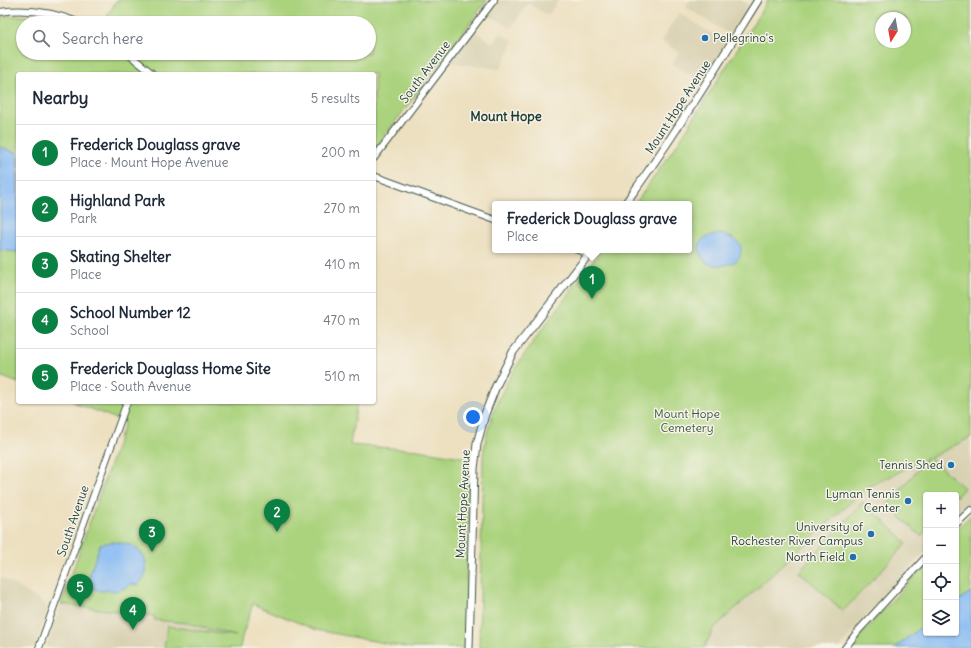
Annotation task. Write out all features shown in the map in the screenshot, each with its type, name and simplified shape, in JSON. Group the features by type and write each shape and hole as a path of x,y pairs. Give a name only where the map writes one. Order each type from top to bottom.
{"main road":[{"name":"South Avenue","path":"376,155 494,0"},
{"name":"Mount Hope Avenue","path":"627,201 652,168 692,107 758,0"},
{"path":"0,12 16,11 59,16"},
{"path":"136,60 151,72"},
{"path":"376,177 492,219"},
{"name":"Mount Hope Avenue","path":"469,648 474,469 477,444 485,414 496,386 513,352 589,253"},
{"name":"South Avenue","path":"39,648 126,404"},
{"path":"959,521 971,510"},
{"path":"844,648 923,560"}],"shaded area":[{"path":"494,0 559,0 548,16 528,3 511,28 484,12"},
{"path":"690,0 741,0 750,6 735,30 727,33 686,7"},
{"path":"679,13 722,40 724,44 724,47 702,82 672,64 679,52 661,41"},
{"path":"472,29 493,43 501,33 514,41 500,69 446,62"},
{"name":"University of Rochester River Campus","path":"971,437 971,505 959,515 959,492 923,492 923,554 856,627 840,648 704,648 714,628 866,488"},
{"path":"0,577 41,601 47,607 47,611 34,648 0,648"},
{"path":"61,604 155,616 155,620 187,623 242,637 240,648 46,648"}],"green space":[{"path":"117,0 487,0 376,147 376,72 16,72 16,382 0,376 0,17 16,16 16,60 376,60 376,16 107,16"},
{"name":"Mount Hope Cemetery","path":"768,0 971,0 971,437 930,458 964,488 959,494 959,492 923,492 923,534 921,536 887,505 928,458 866,488 714,628 704,648 479,648 483,455 492,416 507,382 527,351 599,253 692,253 692,201 637,201 680,140"},
{"path":"77,404 357,404 350,445 418,450 468,458 470,460 465,648 410,648 316,630 253,604 240,648 164,648 167,626 236,636 187,623 154,620 155,616 61,604 125,422"},
{"name":"North Field","path":"863,502 907,543 843,611 799,571"},
{"path":"971,515 971,592 959,600 959,528"},
{"path":"923,566 923,625 895,648 849,648"}],"water":[{"path":"0,147 16,152 16,252 0,250"},
{"path":"720,234 732,238 739,243 741,246 740,256 730,264 710,264 704,260 701,255 699,245 702,240"},
{"path":"113,542 128,544 136,548 142,554 146,562 145,575 138,585 131,584 118,591 98,590 89,583 90,574 100,544"},
{"path":"971,592 971,648 895,648 923,625 923,636 959,636 959,600"}],"place":[{"name":"Pellegrino's","path":"705,38"},
{"name":"Frederick Douglass grave","path":"592,299"},
{"name":"Tennis Shed","path":"951,465"},
{"name":"Lyman Tennis Center","path":"908,501"},
{"name":"Highland Park","path":"277,532"},
{"name":"University of Rochester River Campus","path":"871,534"},
{"name":"Skating Shelter","path":"152,552"},
{"name":"North Field","path":"853,557"},
{"name":"Frederick Douglass Home Site","path":"80,607"},
{"name":"School Number 12","path":"133,630"}],"district":[{"name":"Mount Hope","path":"506,116"}]}
